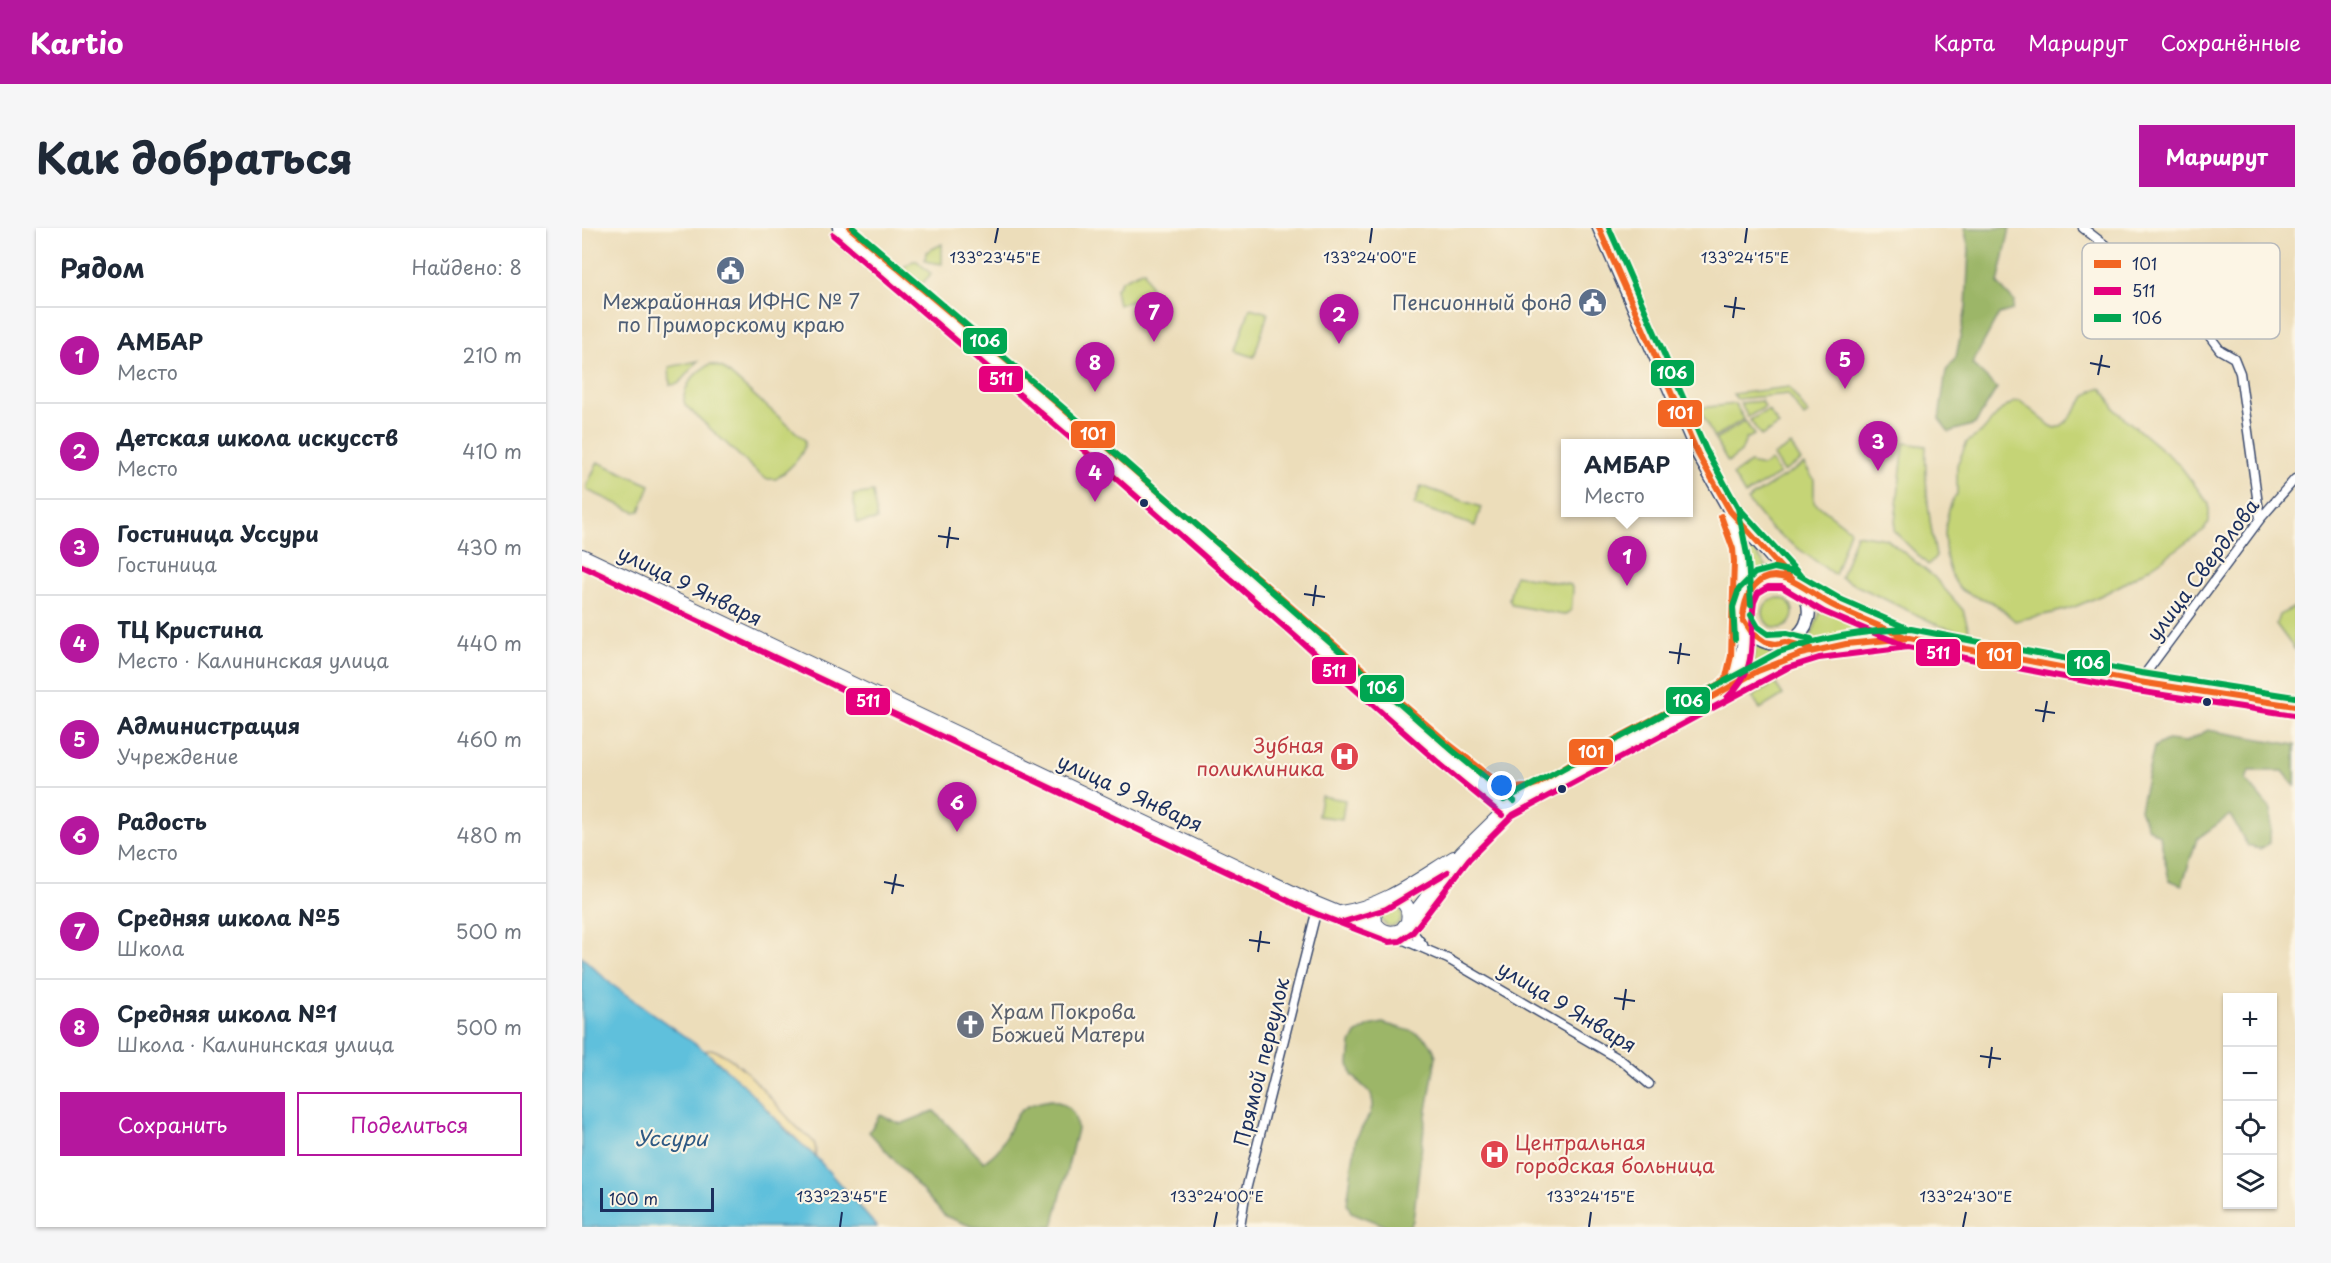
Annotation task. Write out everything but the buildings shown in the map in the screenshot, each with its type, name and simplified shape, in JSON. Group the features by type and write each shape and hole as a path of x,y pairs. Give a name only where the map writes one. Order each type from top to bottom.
{"main road":[{"path":"839,228 973,342 1447,758 1508,808"},
{"path":"1599,228 1691,439"},
{"path":"1693,443 1730,511 1796,584 1807,596 1810,607 1809,618 1797,637 1776,644 1765,642 1755,637 1748,629 1743,612 1750,588 1759,580 1781,577 1796,584 1826,602 1909,638 2139,682 2295,706"},
{"path":"1725,690 1733,680 1741,660 1744,643 1739,562 1730,511"},
{"name":"улица 9 Января","path":"582,556 1318,905 1384,932"},
{"path":"1408,921 1409,910 1397,898 1384,899 1377,905 1374,917 1379,928 1384,932 1396,933 1402,930 1462,853 1508,808 1778,662 1817,649 1909,638"},
{"path":"1787,642 1817,649"},
{"path":"1778,662 1787,642"},
{"path":"1341,914 1364,909 1384,899 1462,853"}],"street":[{"path":"2083,228 2102,243"},
{"path":"2212,339 2220,350 2234,358 2240,373 2260,519"},
{"name":"улица Свердлова","path":"2139,682 2260,519 2295,479"},
{"name":"Прямой переулок","path":"1240,1227 1246,1190 1318,905"},
{"path":"1408,921 1411,930 1425,947"},
{"name":"улица 9 Января","path":"1384,932 1448,958 1621,1060 1649,1084"}],"green space":[{"path":"1964,228 2010,228 1998,284 2014,301 2013,310 1999,314 1972,364 1997,388 1975,424 1949,432 1939,419 1946,371 1956,357 1966,308 1969,249"},
{"path":"942,244 942,264 925,260 926,252"},
{"path":"917,261 931,274 920,286 901,269"},
{"path":"1144,270 1153,295 1118,305 1115,290 1122,280"},
{"path":"1250,308 1268,313 1254,357 1236,351"},
{"path":"698,361 678,384 670,385 669,367"},
{"path":"711,364 723,368 805,440 799,457 776,479 766,479 759,474 685,405 687,387 695,375"},
{"path":"1789,387 1808,414 1804,417 1788,394 1737,399 1733,394"},
{"path":"2103,389 2116,411 2178,463 2209,504 2209,522 2204,530 2173,552 2109,592 2067,609 2015,621 1993,603 1962,590 1953,578 1946,554 1945,527 1951,503 1957,494 1957,465 1967,442 1981,433 2001,410 2014,402 2020,401 2056,428 2068,420 2092,391"},
{"path":"1762,401 1765,407 1748,417 1740,403"},
{"path":"1735,404 1744,419 1714,438 1699,408"},
{"path":"1768,410 1779,425 1761,436 1750,420"},
{"path":"1745,421 1754,435 1746,439 1741,452 1728,462 1715,440"},
{"path":"1904,443 1926,446 1928,502 1936,556 1928,565 1894,531"},
{"path":"1791,445 1801,461 1783,472 1773,456"},
{"path":"1771,461 1779,474 1745,495 1733,475 1750,463 1762,466"},
{"path":"598,462 650,485 640,511 635,512 587,490 587,485"},
{"path":"1804,464 1814,480 1814,502 1850,530 1835,575 1770,528 1747,500"},
{"path":"1421,486 1481,507 1475,526 1414,505"},
{"path":"873,492 877,520 857,523 853,495"},
{"path":"1856,534 1887,539 1934,577 1963,610 1970,634 1940,626 1841,578"},
{"path":"1743,536 1768,569 1752,575"},
{"path":"1515,575 1571,585 1573,591 1571,611 1563,615 1512,605 1509,599"},
{"path":"1778,598 1789,602 1793,613 1789,624 1778,628 1767,624 1763,613 1767,602"},
{"path":"1822,607 1891,637 1808,644"},
{"path":"2295,607 2295,650 2276,624 2279,615"},
{"path":"1755,644 1779,658 1751,672"},
{"path":"1775,683 1783,695 1760,709 1752,697"},
{"path":"2208,730 2295,745 2295,786 2283,771 2249,771 2246,780 2271,810 2270,843 2260,849 2248,846 2230,815 2197,839 2182,885 2169,880 2160,836 2148,828 2140,809 2154,747 2167,740 2186,742"},
{"path":"1321,796 1345,800 1342,819 1318,816"},
{"path":"1387,904 1395,904 1402,911 1402,919 1395,926 1387,926 1380,919 1380,911"},
{"path":"1383,1023 1423,1036 1433,1048 1436,1057 1424,1128 1413,1221 1409,1227 1389,1227 1351,1212 1347,1204 1356,1138 1370,1114 1373,1103 1371,1094 1352,1075 1349,1064 1351,1044 1356,1034 1369,1026"},
{"path":"1051,1100 1067,1106 1073,1113 1077,1129 1053,1227 973,1227 945,1216 869,1132 880,1115 901,1124 934,1111 984,1162 1000,1148 1014,1120 1023,1109 1038,1102"}],"sand":[{"path":"711,1049 723,1054 746,1071 814,1143 815,1157 705,1051"}],"water":[{"name":"Уссури","path":"582,957 611,984 705,1051 743,1084 788,1132 816,1157 877,1227 582,1227"}],"transit line":[{"name":"101","path":"850,228 1030,380 1449,744 1499,783 1509,788 1537,784 1574,761 1719,684 1726,677 1731,656 1734,561 1733,549 1721,516"},
{"name":"106","path":"853,228 1081,423 1453,751 1514,801"},
{"name":"101","path":"1599,228 1691,439"},
{"name":"106","path":"1609,228 1706,450 1738,508 1748,560 1751,605"},
{"name":"511","path":"833,235 1069,437 1441,765 1502,815"},
{"name":"101","path":"1693,443 1730,511 1792,580"},
{"name":"106","path":"1738,507 1799,574"},
{"name":"511","path":"582,566 1314,913 1389,942 1400,941 1413,932 1469,859 1513,815 1787,668 1819,658 1908,647 2137,691 2294,715"},
{"name":"106","path":"1735,639 1733,607 1739,589 1755,573 1774,568 1794,572 1842,600 1909,629"},
{"name":"101","path":"1743,621 1746,602 1754,586 1761,580 1777,576 1794,582 1836,607 1905,637"},
{"name":"511","path":"1727,698 1745,675 1751,653 1754,602 1758,593 1768,587 1782,587 1824,612 1903,645"},
{"name":"106","path":"1751,615 1758,627 1768,634 1787,633 1811,639"},
{"name":"101","path":"1743,619 1752,633 1765,642 1776,644 1786,642 1810,648"},
{"name":"106","path":"1504,800 1779,652 1861,633 1911,629 2141,673 2295,697"},
{"name":"101","path":"1712,697 1758,671 1801,654 1846,644 1909,638 2139,682 2295,706"},
{"name":"511","path":"1343,922 1386,909 1448,872"}],"place":[{"name":"Межрайонная ИФНС № 7 по Приморскому краю","path":"731,271"},
{"name":"Пенсионный фонд","path":"1593,303"},
{"name":"Средняя школа №5","path":"1154,342"},
{"name":"Детская школа искусств","path":"1339,344"},
{"name":"Администрация","path":"1845,389"},
{"name":"Средняя школа №1","path":"1095,392"},
{"name":"Гостиница Уссури","path":"1878,471"},
{"name":"ТЦ Кристина","path":"1095,502"},
{"name":"АМБАР","path":"1627,586"},
{"name":"Зубная поликлиника","path":"1345,757"},
{"name":"Радость","path":"957,832"},
{"name":"Храм Покрова Божией Матери","path":"970,1024"},
{"name":"Центральная городская больница","path":"1494,1154"}]}
